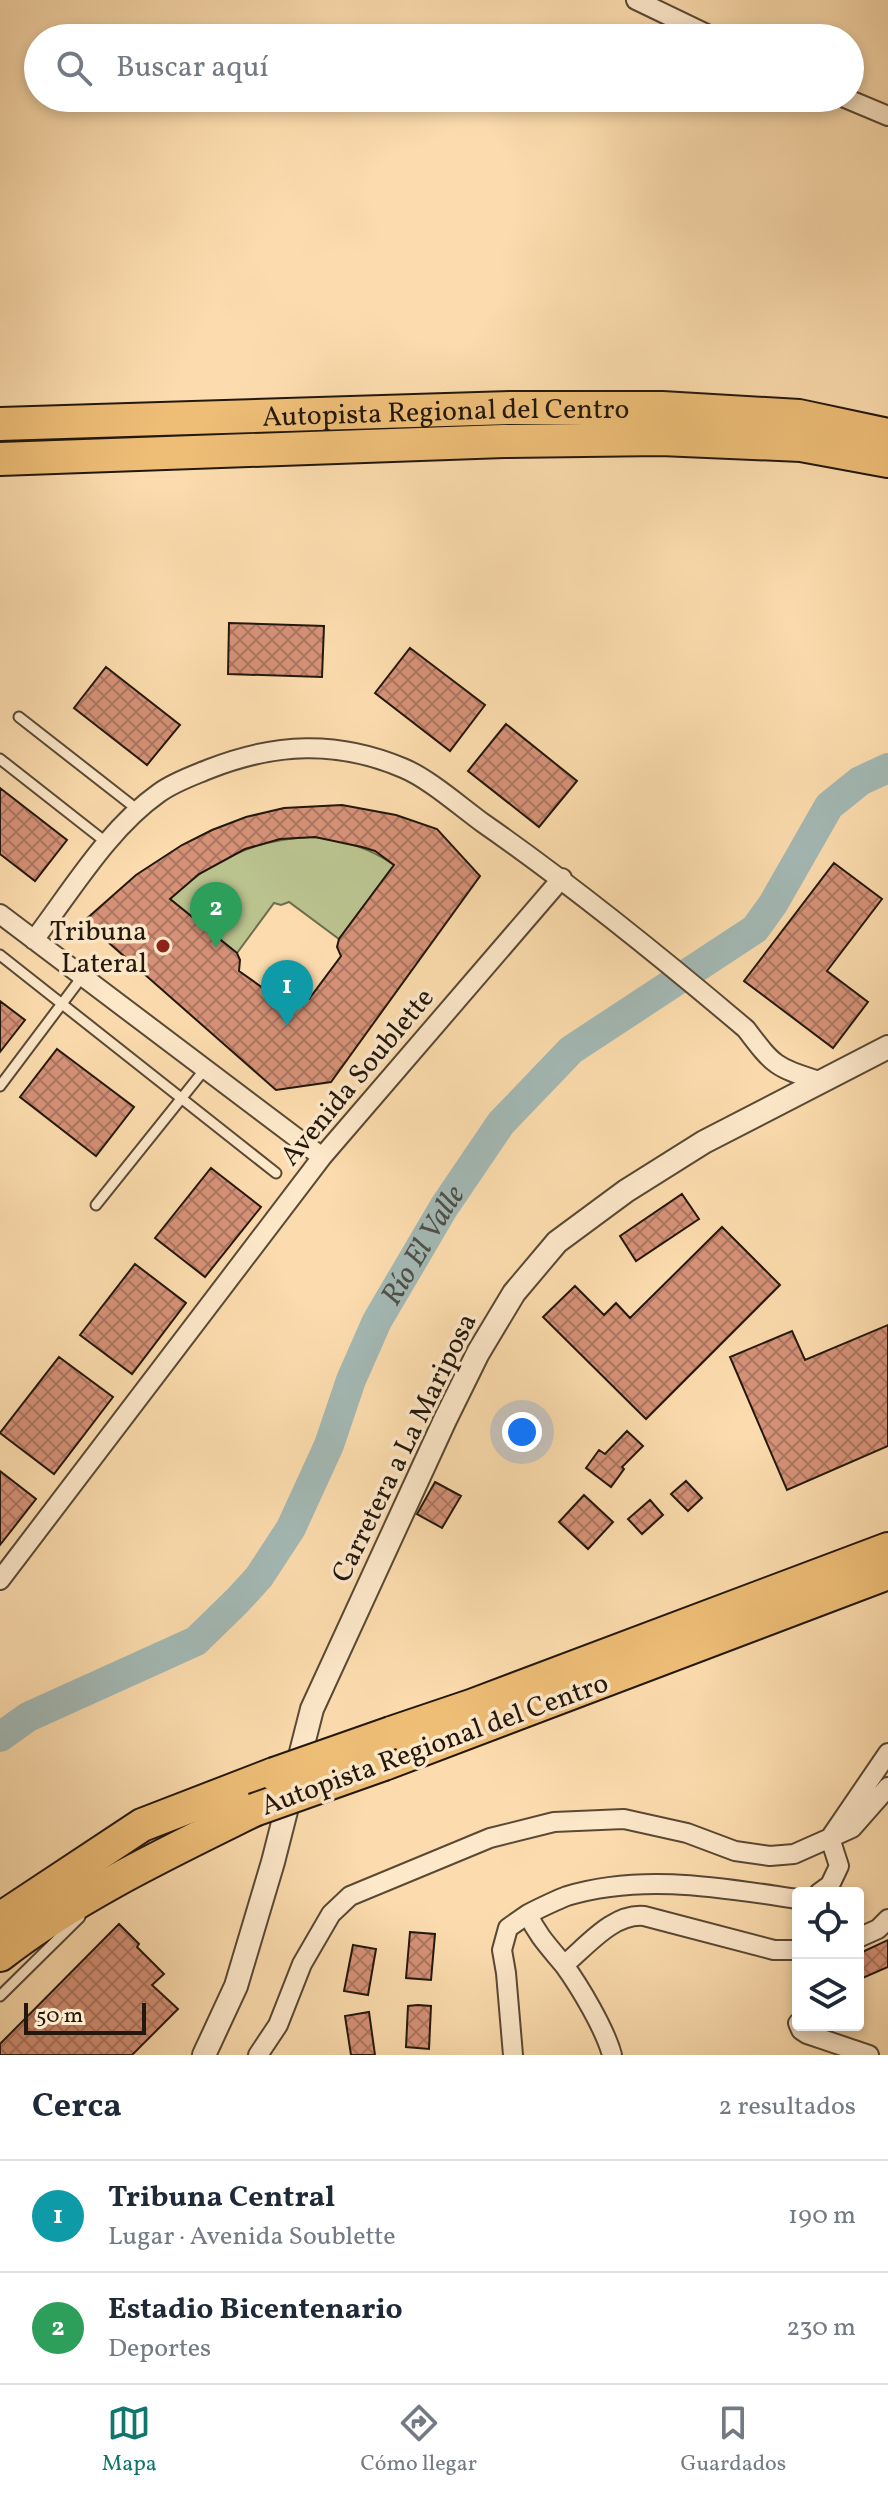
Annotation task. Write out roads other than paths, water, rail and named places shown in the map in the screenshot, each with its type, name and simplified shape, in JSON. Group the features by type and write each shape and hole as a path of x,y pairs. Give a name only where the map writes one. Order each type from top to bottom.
{"highway":[{"name":"Autopista Regional del Centro","path":"0,424 510,408 662,408 799,416 888,435"},
{"name":"Autopista Regional del Centro","path":"0,459 504,441 661,439 801,445 888,461"},
{"name":"Autopista Regional del Centro","path":"0,1955 25,1936 159,1855 387,1749 471,1706 888,1549"},
{"name":"Autopista Regional del Centro","path":"0,1919 142,1825 274,1774 387,1749 888,1573"}],"street":[{"path":"636,0 686,24"},
{"path":"864,106 888,116"},
{"path":"34,940 107,843 161,791 243,756 277,749 310,747 356,753 406,769 562,878 746,1029 769,1059 783,1070 819,1081"},
{"name":"Avenida Soublette","path":"0,1580 322,1157 562,878"},
{"path":"0,914 322,1157"},
{"name":"Carretera a La Mariposa","path":"204,2055 236,1986 273,1862 312,1709 451,1407 478,1353 514,1293 557,1242 626,1191 704,1142 888,1047"},
{"path":"830,1838 888,1753"},
{"path":"258,2055 278,2025 302,1964 331,1914 350,1896 490,1838 554,1822 624,1819 687,1833 735,1851 770,1856 794,1854 852,1828 888,1787"},
{"path":"827,1887 839,1866 830,1838"},
{"path":"513,2055 502,1950 508,1928 528,1914 567,1896 634,1884 692,1884 792,1898"},
{"path":"528,1914 536,1933 564,1965 607,2038 612,2055"},
{"path":"564,1965 618,1920 630,1915 774,1950 792,1950"},
{"path":"864,1935 878,1929 888,1919"},
{"path":"802,2031 869,2055"}],"lane":[{"path":"19,717 138,810"},
{"path":"0,759 107,843"},
{"path":"0,955 276,1173"},
{"path":"0,1086 82,977"},
{"path":"96,1205 205,1069"},
{"path":"0,1996 120,1880"}],"waterway":[{"name":"Río El Valle","path":"0,1737 28,1717 196,1641 238,1600 259,1577 291,1528 329,1445 351,1380 377,1321 444,1207 501,1123 571,1050 755,929 773,904 829,806 860,781 888,768"}],"place":[{"name":"Tribuna Lateral","path":"163,946"},
{"name":"Estadio Bicentenario","path":"216,948"},
{"name":"Tribuna Central","path":"287,1026"}]}
